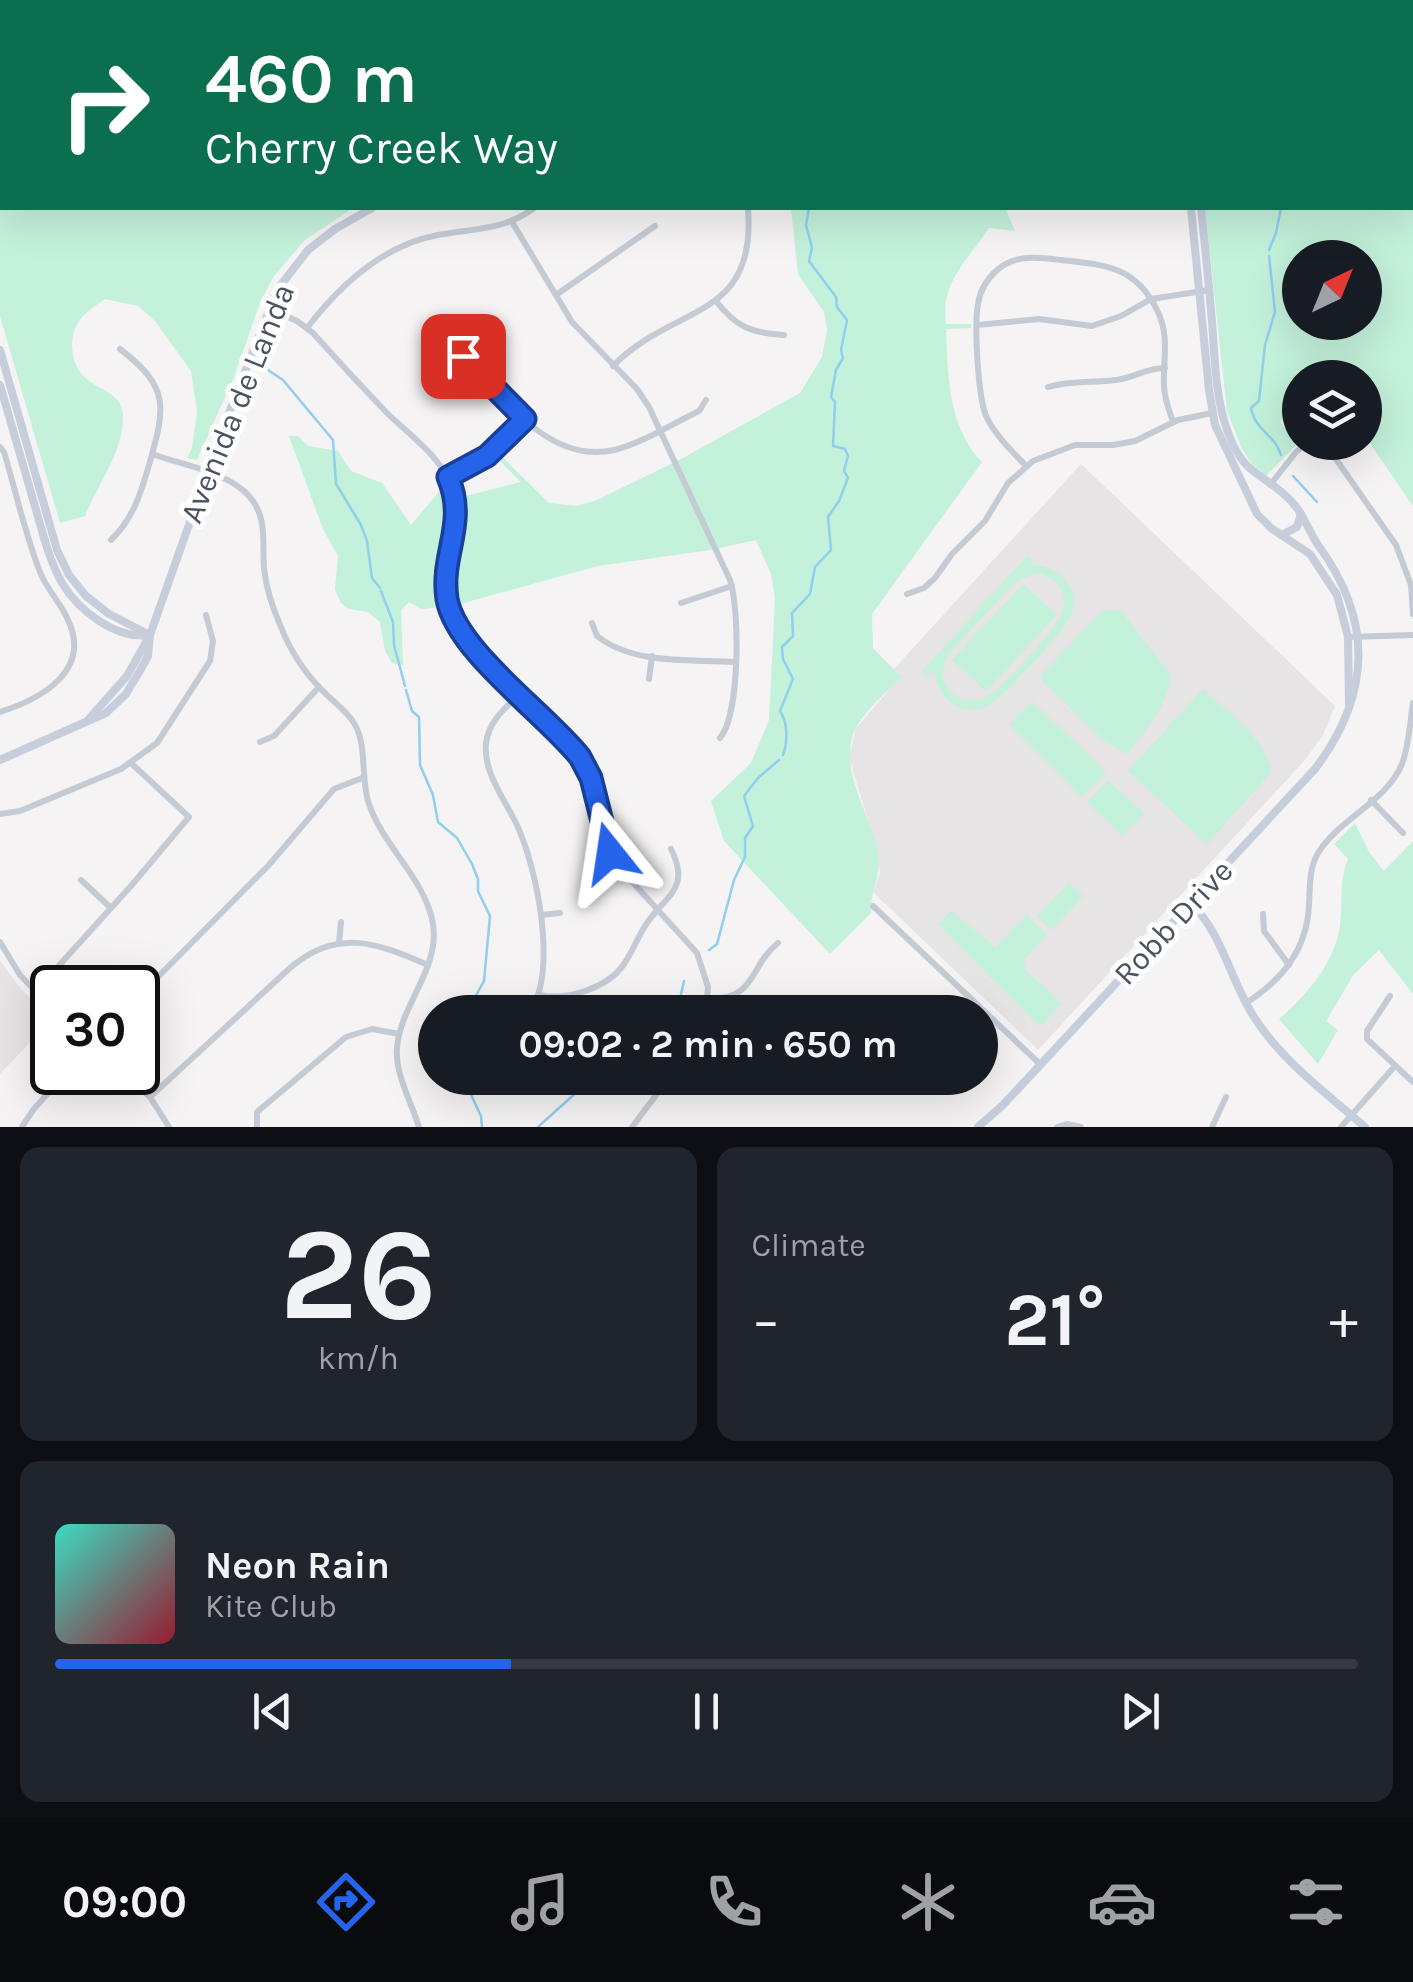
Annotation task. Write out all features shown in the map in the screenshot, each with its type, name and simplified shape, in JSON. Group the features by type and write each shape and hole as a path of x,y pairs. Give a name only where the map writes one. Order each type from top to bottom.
{"street":[{"name":"Avenida de Landa","path":"0,760 101,717 126,694 148,656 150,635 268,308 286,276 308,250 368,210"},
{"path":"306,328 342,286 390,253 434,236 486,231 531,210"},
{"path":"613,366 641,344 716,301 732,286 744,264 749,242 748,210"},
{"name":"Robb Drive","path":"978,1127 1004,1106 1315,769 1334,742 1349,704 1353,637 1350,601 1340,578 1300,512 1288,497 1244,464 1226,428 1192,210"},
{"name":"Robb Drive","path":"1200,210 1212,413 1225,451 1262,520 1310,554 1325,573 1353,637"},
{"path":"512,222 580,332 643,398 732,586 737,614 731,715 720,738"},
{"path":"556,295 655,226"},
{"path":"1026,466 992,428 979,387 978,301 986,282 1000,268 1016,260 1043,257 1102,264 1132,280 1151,299 1165,332 1164,390 1173,422"},
{"path":"978,325 1040,319 1092,326 1151,299 1205,291"},
{"path":"716,301 742,328 759,334 784,335"},
{"path":"268,308 306,328 436,459 448,477 457,518 446,578 451,612 467,640 580,757 591,778 610,853 624,874 697,953 706,976 708,995"},
{"path":"459,343 463,356 525,419 557,444 589,452 623,447 699,411 706,400"},
{"path":"111,540 125,526 144,487 160,431 160,402 145,370 120,348"},
{"path":"0,350 58,550 69,575 97,606 150,635"},
{"path":"1048,387 1120,380 1148,368 1165,368"},
{"path":"0,385 48,553 61,581 78,604 101,622 132,635 150,635"},
{"path":"907,594 936,578 952,554 985,522 1008,483 1026,466 1075,445 1136,441 1173,422 1212,413"},
{"path":"448,477 487,456 525,419"},
{"path":"0,447 38,567 69,620 74,648 64,675 52,689 0,712"},
{"path":"152,454 238,486 256,506 262,522 265,573 274,608 295,655 358,731 362,778 375,820 429,909 434,940 428,965 399,1034 398,1068 418,1127"},
{"path":"1252,504 1259,491 1270,485 1290,460"},
{"path":"1337,460 1396,545 1410,584 1413,614"},
{"path":"1282,534 1296,528 1300,512"},
{"path":"681,603 732,586"},
{"path":"0,814 20,811 132,764 167,730 210,661 214,641 206,616"},
{"path":"592,622 597,636 623,651 734,662"},
{"path":"1353,637 1413,634"},
{"path":"649,680 652,656"},
{"path":"260,742 274,736 319,687"},
{"path":"520,694 492,724 486,756 525,844 541,915 540,995"},
{"path":"1246,1003 1270,987 1290,965 1307,930 1314,860 1324,844 1391,781 1402,764 1413,703"},
{"path":"60,965 188,816 132,764"},
{"path":"160,975 278,856 334,789 362,778"},
{"path":"1371,800 1403,833"},
{"path":"571,995 612,977 647,924 672,898 678,862 672,850"},
{"path":"81,880 112,908"},
{"path":"1190,902 1213,931 1246,1003 1279,1050 1364,1127"},
{"path":"873,906 1041,1065"},
{"path":"541,915 560,913"},
{"path":"1263,914 1264,930 1290,965"},
{"path":"339,943 340,922"},
{"path":"0,942 30,986"},
{"path":"150,1098 296,963 316,950 339,943 376,944 428,965"},
{"path":"734,995 753,980 766,953 778,943"},
{"path":"1390,996 1366,1035 1368,1042 1413,1082"},
{"path":"257,1127 257,1112 346,1036 372,1029 399,1034"},
{"path":"1341,1127 1395,1066"},
{"path":"22,1127 46,1095"},
{"path":"147,1095 169,1127"},
{"path":"632,1127 656,1095"},
{"path":"1212,1127 1226,1097"},
{"path":"1058,1127 1081,1127"}],"shaded area":[{"path":"1081,464 1335,706 1323,735 1304,761 1038,1050 998,1012 998,995 981,995 873,892 880,873 878,854 849,757 856,728 900,677 893,670"},
{"path":"0,961 30,998 30,1042 0,1074"}],"green space":[{"path":"0,210 350,210 305,240 274,276 197,460 187,458 197,412 191,371 155,321 138,306 105,299 81,318 73,337 75,362 89,381 115,397 123,415 115,455 85,516 60,523 0,316"},
{"path":"791,210 1006,210 1015,231 989,228 957,272 947,296 946,324 971,324 971,328 946,329 948,365 956,417 982,462 872,614 873,648 901,677 858,724 850,755 856,788 878,852 878,869 871,913 830,954 724,841 711,801 751,763 769,720 775,598 771,574 756,540 598,566 456,605 455,591 463,525 462,497 521,482 495,456 498,453 549,503 577,506 681,459 800,393 822,357 827,331 824,312 798,274"},
{"path":"1205,210 1413,210 1413,506 1381,460 1382,360 1282,360 1282,460 1266,476 1242,449 1227,411"},
{"path":"289,436 298,436 308,446 338,451 351,471 382,483 411,525 444,486 448,517 439,592 442,607 422,609 409,602 401,610 403,665 392,663 385,651 380,622 368,612 349,609 341,603 335,590 338,556 323,529"},
{"path":"1027,556 1033,561 1031,565 1058,573 1070,587 1074,605 1067,623 1019,678 988,706 969,710 952,703 940,689 934,670 928,676 922,671","holes":["1038,573 1046,576 1063,595 1061,617 1055,625 994,692 972,701 954,694 943,678 948,655 1016,581"]},
{"path":"1023,584 1057,615 986,691 952,660"},
{"path":"1104,610 1121,611 1170,674 1161,707 1127,754 1107,743 1042,681 1042,674"},
{"path":"1203,689 1254,737 1271,772 1207,844 1128,771"},
{"path":"1032,701 1106,772 1082,797 1009,725"},
{"path":"1108,780 1144,814 1122,836 1087,802"},
{"path":"1355,823 1369,852 1384,871 1413,841 1413,994 1379,950 1354,974 1326,1021 1338,1030 1318,1064 1279,1019 1315,982 1334,948 1348,859 1334,844"},
{"path":"1069,883 1083,896 1051,930 1037,917"},
{"path":"951,911 995,947 1027,915 1047,934 1024,960 1026,970 1061,1003 1044,1024 1037,1024 938,925"}],"waterway":[{"path":"783,755 786,732 780,711 793,679 782,647 793,636 792,613 810,594 815,567 831,550 828,517 848,478 844,471 848,456 845,449 833,446 835,402 831,397 836,370 843,358 847,320 837,307 836,297 809,261 812,248 806,225 809,210"},
{"path":"1269,250 1281,210"},
{"path":"1269,256 1275,312 1265,345 1259,401 1251,408 1281,455"},
{"path":"262,366 283,380 333,440 336,484 361,525 372,578 380,588"},
{"path":"1293,476 1317,502"},
{"path":"381,591 393,622 394,645 405,686"},
{"path":"406,690 412,711 419,717 420,765 433,795 438,822 457,838 472,864 478,891 490,916 484,981 476,995"},
{"path":"709,950 717,944 734,880 745,857 745,838 753,826 744,796 779,760"},
{"path":"681,995 684,981"},
{"path":"471,1095 482,1127"},
{"path":"538,1127 573,1095"}],"route":[{"path":"463,356 525,419 487,456 448,477 457,518 446,578 451,612 467,640 580,757 591,778 610,853"}]}
